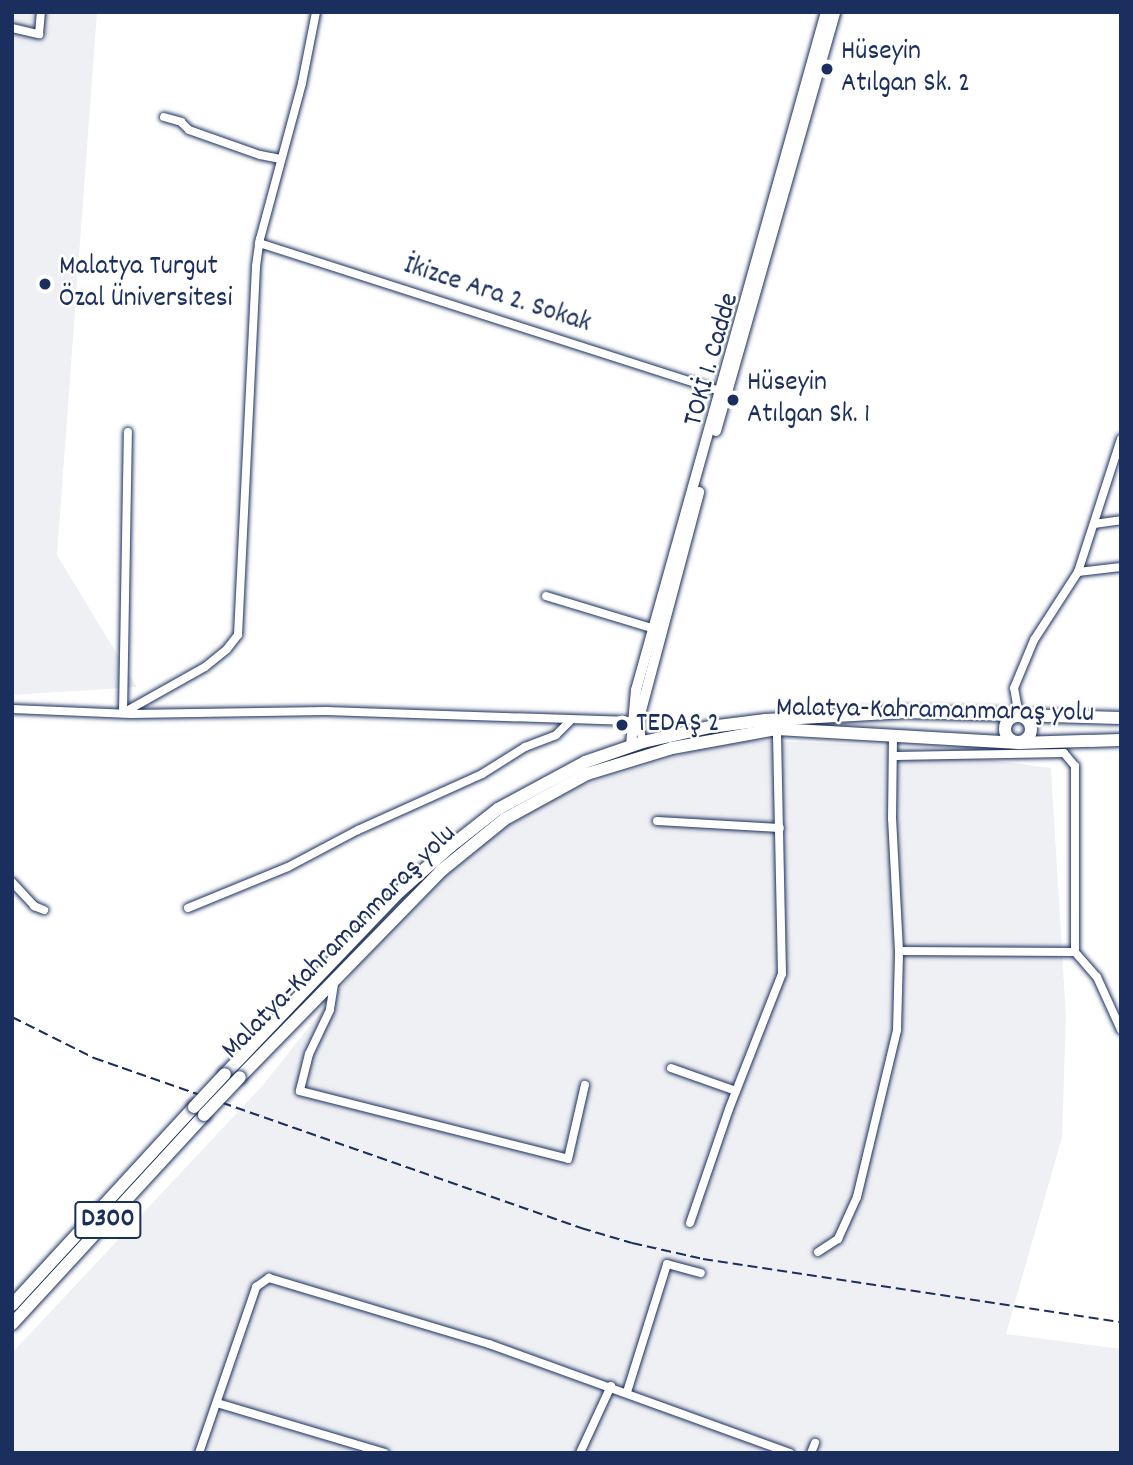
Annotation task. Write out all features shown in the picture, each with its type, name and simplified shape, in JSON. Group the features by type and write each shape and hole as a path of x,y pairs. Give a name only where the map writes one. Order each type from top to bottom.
{"highway":[{"name":"D300","path":"12,1305 199,1111 225,1074 399,892 498,809 585,762 637,744 709,727 864,712 1121,718"},
{"path":"1019,716 1027,719 1031,732 1027,739 1019,743 1011,741 1005,730 1007,722 1019,716"},
{"name":"Malatya-Kahramanmaraş yolu","path":"12,1324 199,1111 240,1077 442,870 505,819 587,774 672,748 777,729 831,730 894,737 1019,743 1121,740"}],"main road":[{"name":"TOKİ 1. Cadde","path":"637,744 635,722 657,630 826,12"},
{"name":"TOKİ 1. Cadde","path":"657,630 835,12"}],"street":[{"path":"12,28 39,34 41,12"},
{"path":"123,713 205,667 238,635 260,243 316,12"},
{"path":"164,117 181,122 189,130 260,155 281,159"},
{"name":"İkizce Ara 2. Sokak","path":"260,243 721,391"},
{"path":"123,713 128,432"},
{"path":"1019,716 1014,688 1034,640 1079,572 1116,466 1121,439"},
{"path":"1094,524 1121,520"},
{"path":"1079,572 1121,567"},
{"path":"546,596 657,630"},
{"path":"12,709 123,713 326,712 635,722"},
{"path":"188,908 288,867 358,830 482,774 525,747 556,735 570,720"},
{"path":"690,1223 736,1091 782,974 777,729"},
{"path":"818,1252 838,1239 857,1196 897,1030 899,951 892,819 894,737"},
{"path":"895,756 1064,753 1075,766 1075,952 1097,977 1121,1030"},
{"path":"657,821 780,828"},
{"path":"12,881 34,906 44,910"},
{"path":"899,951 1075,952"},
{"path":"336,978 330,1010 309,1054 300,1091 568,1159 585,1085"},
{"path":"671,1068 736,1091"},
{"path":"627,1392 667,1264 701,1273"},
{"path":"200,1453 256,1287 269,1278 489,1344 790,1453"},
{"path":"580,1453 611,1386"},
{"path":"217,1403 385,1453"},
{"path":"811,1453 815,1443"}],"shaded area":[{"name":"Malatya Turgut Özal Üniversitesi","path":"12,12 97,12 57,555 137,687 12,695"},
{"path":"730,740 876,745 1051,768 1066,1017 1062,1137 1006,1334 1121,1349 1121,1453 12,1453 12,1353 263,1085 380,938 486,837 577,787"}],"railway":[{"path":"12,1017 94,1058 581,1228 632,1243 703,1259 1121,1322"}],"place":[{"name":"Hüseyin Atılgan Sk. 2","path":"827,69"},
{"name":"Malatya Turgut Özal Üniversitesi","path":"45,284"},
{"name":"Hüseyin Atılgan Sk. 1","path":"733,400"},
{"name":"TEDAŞ 2","path":"622,725"}]}
